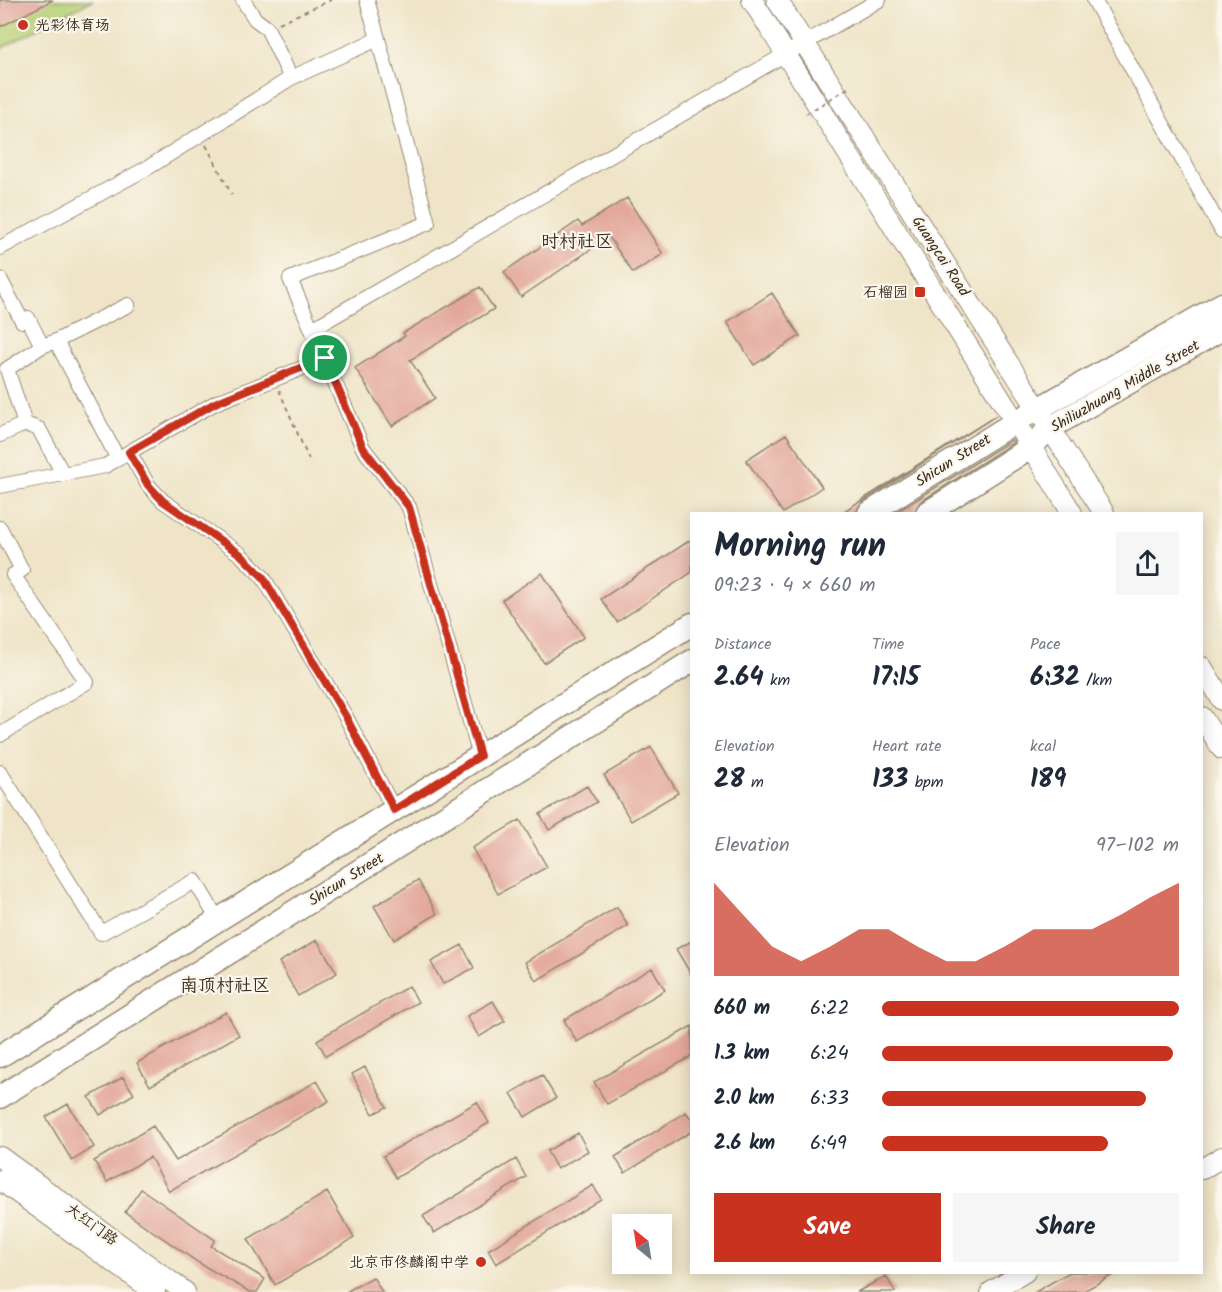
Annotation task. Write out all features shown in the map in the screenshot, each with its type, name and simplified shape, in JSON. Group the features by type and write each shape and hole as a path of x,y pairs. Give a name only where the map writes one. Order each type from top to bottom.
{"main road":[{"name":"Guangcai Road","path":"752,0 1071,512"},
{"name":"Guangcai Road","path":"777,0 1103,512"},
{"name":"Shiliuzhuang Middle Street","path":"1038,409 1222,304"},
{"name":"Shiliuzhuang Middle Street","path":"1031,447 1050,428 1222,330"},
{"name":"Shicun Street","path":"871,512 1038,409"},
{"name":"Shicun Street","path":"929,512 1031,447"},
{"path":"0,1056 690,625"},
{"name":"Shicun Street","path":"0,1097 690,662"},
{"path":"1203,669 1222,700"},
{"path":"1203,719 1222,749"},
{"name":"大红门路","path":"0,1157 185,1292"},
{"path":"1203,1168 1222,1157"},
{"name":"大红门路","path":"0,1180 155,1292"},
{"path":"991,1292 1022,1274"}],"street":[{"path":"243,0 255,19 267,28 291,78"},
{"path":"367,0 429,223 291,279 363,448 409,507 480,756"},
{"path":"312,329 879,0"},
{"path":"1094,0 1222,231"},
{"path":"0,248 149,167 291,78 378,39"},
{"path":"0,279 22,321 28,318 42,346"},
{"path":"25,424 6,369 42,346 128,305"},
{"path":"56,341 123,455 148,485 163,501 240,554 263,577 346,717 394,810"},
{"path":"0,486 105,466 215,403 325,358"},
{"path":"0,435 25,424 39,429 63,474"},
{"path":"0,528 22,570 12,575 87,682 0,735"},
{"path":"0,771 101,933 195,881 218,920"}],"path":[{"path":"267,28 331,0"},
{"path":"806,114 848,88"},
{"path":"201,134 232,195"},
{"path":"274,379 309,460"}],"green space":[{"name":"光彩体育场","path":"0,0 93,0 0,49"}],"building":[{"path":"0,0 53,0 0,27"},
{"path":"627,198 663,254 633,273 609,237 521,297 504,272 578,221 582,226"},
{"path":"480,287 494,309 410,360 435,398 392,426 355,368 405,336 403,333"},
{"path":"772,293 800,336 754,365 727,322"},
{"path":"997,415 862,502 857,512 843,512"},
{"path":"786,434 822,487 782,512 746,460"},
{"path":"1012,440 1014,442 920,502 915,512 897,512"},
{"path":"690,540 690,573 617,622 601,599"},
{"path":"542,573 584,637 544,663 502,600"},
{"path":"651,747 678,793 631,821 604,775"},
{"path":"587,786 597,802 549,830 540,814"},
{"path":"520,820 547,867 498,894 472,848"},
{"path":"418,880 437,914 394,940 374,906"},
{"path":"617,907 628,926 536,981 525,962"},
{"path":"317,940 337,973 298,996 279,962"},
{"path":"690,942 690,973 676,949"},
{"path":"462,945 474,968 443,984 431,962"},
{"path":"652,968 665,990 577,1042 564,1020"},
{"path":"409,986 418,1002 326,1056 317,1040"},
{"path":"493,1001 505,1021 479,1037 467,1016"},
{"path":"226,1012 239,1035 150,1086 137,1063"},
{"path":"690,1027 690,1057 607,1104 594,1082"},
{"path":"365,1067 387,1107 373,1114 352,1074"},
{"path":"542,1075 556,1098 525,1117 511,1093"},
{"path":"123,1077 134,1094 100,1115 89,1097"},
{"path":"317,1081 329,1101 169,1191 150,1157 107,1182 94,1161 153,1126 176,1161"},
{"path":"477,1102 489,1123 396,1178 383,1156"},
{"path":"68,1104 94,1147 72,1161 46,1117"},
{"path":"686,1112 690,1117 690,1132 625,1173 615,1157"},
{"path":"578,1133 588,1151 557,1169 547,1151"},
{"path":"516,1159 526,1177 434,1233 423,1216"},
{"path":"593,1185 601,1199 496,1264 488,1250"},
{"path":"141,1189 215,1240 211,1246 265,1279 257,1292 250,1292 199,1263 125,1212"},
{"path":"327,1192 354,1238 275,1285 248,1239"},
{"path":"1066,1274 1114,1274 1082,1292 1035,1292"},
{"path":"886,1276 895,1292 857,1292"},
{"path":"373,1277 382,1292 346,1292"}],"place":[{"name":"光彩体育场","path":"23,25"},
{"name":"石榴园","path":"920,292"},
{"name":"北京市佟麟阁中学","path":"481,1262"}],"district":[{"name":"时村社区","path":"577,241"},
{"name":"南顶村社区","path":"225,985"}],"route":[{"path":"325,358 363,448 409,507 480,756 394,810 346,717 263,577 240,554 207,529 163,501 148,485 129,452 215,403 325,358"}]}
